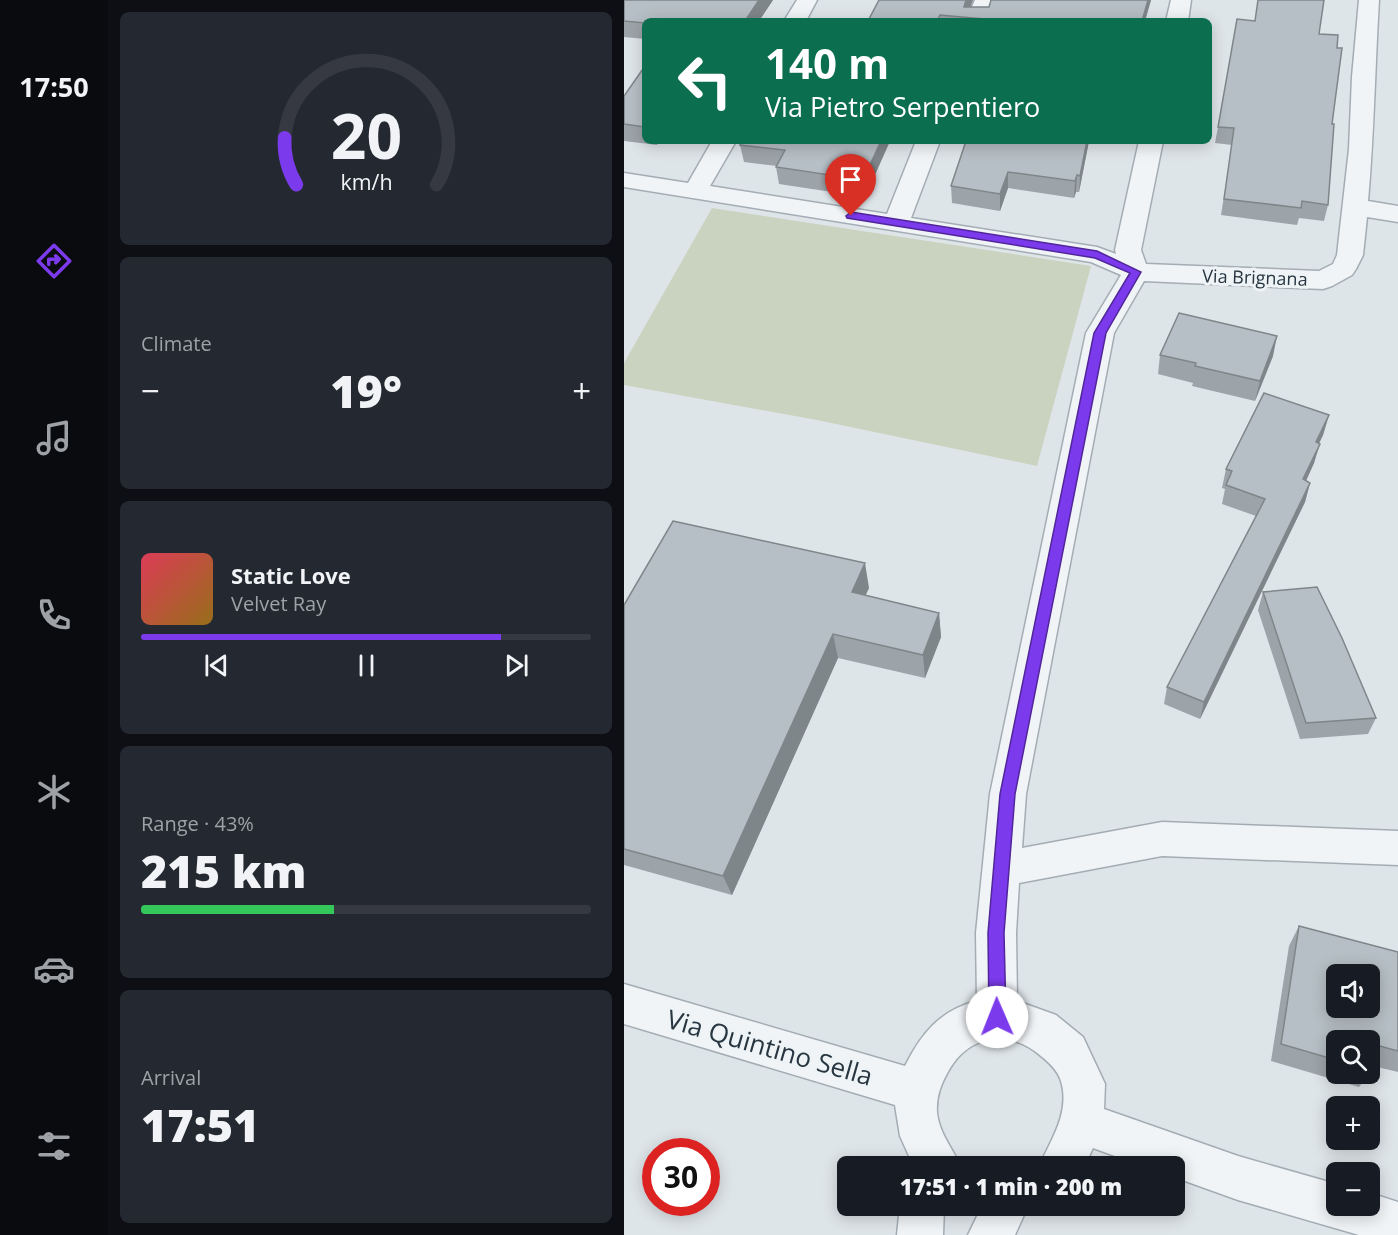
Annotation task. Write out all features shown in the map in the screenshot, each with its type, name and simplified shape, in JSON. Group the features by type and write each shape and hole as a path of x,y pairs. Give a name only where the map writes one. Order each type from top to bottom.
{"street":[{"path":"797,18 807,0"},
{"path":"978,18 985,0"},
{"path":"1178,18 1181,0"},
{"name":"Via Brignana","path":"1136,272 1323,280 1343,269 1350,255 1361,149 1363,77 1376,0"},
{"path":"695,191 722,144"},
{"path":"896,223 927,144"},
{"path":"1136,272 1128,250 1150,144"},
{"path":"624,180 1097,255 1136,272"},
{"path":"1355,207 1398,214"},
{"path":"997,1017 996,933 1008,794 1100,333 1136,272"},
{"path":"1001,870 1162,839 1398,848"},
{"name":"Via Quintino Sella","path":"624,1004 916,1090"},
{"path":"928,1156 917,1121 916,1090 926,1061 945,1038 969,1023 997,1017 1023,1019 1046,1030 1065,1047 1079,1070 1086,1096 1085,1124 1075,1149 1070,1156"},
{"path":"1085,1124 1238,1178 1398,1224"},
{"path":"920,1235 921,1216"},
{"path":"991,1235 1001,1216"}],"green space":[{"path":"712,208 1091,266 1037,466 817,420 624,385 624,363"}],"building":[{"path":"624,0 759,0 747,18 642,18 642,23 624,21"},
{"path":"879,0 966,0 964,7 989,7 991,0 1148,0 1143,18 974,18 940,15 938,18 870,18"},
{"path":"1258,0 1324,0 1319,34 1338,35 1337,48 1342,48 1332,124 1334,124 1328,205 1302,201 1301,208 1224,199 1234,128 1218,127 1237,19 1255,21"},
{"path":"642,70 642,127 624,124 624,96"},
{"path":"880,144 863,180 776,167 785,150 740,145"},
{"path":"965,144 1086,144 1080,176 1077,175 1075,181 1008,172 1000,194 951,186"},
{"path":"1179,313 1277,336 1260,381 1195,366 1196,363 1160,355"},
{"path":"1264,393 1329,415 1316,442 1320,444 1303,479 1310,483 1204,702 1167,687 1265,499 1226,485 1232,471 1226,469"},
{"path":"673,521 865,563 852,592 939,613 923,655 833,634 723,876 624,849 624,605"},
{"path":"1317,587 1342,638 1376,718 1306,723 1263,592"},
{"path":"1299,926 1398,952 1398,1051 1380,1046 1380,1030 1326,1030 1326,1057 1281,1044"}],"route":[{"path":"851,216 1097,255 1136,272 1100,333 1008,794 996,933 997,1017"}]}
